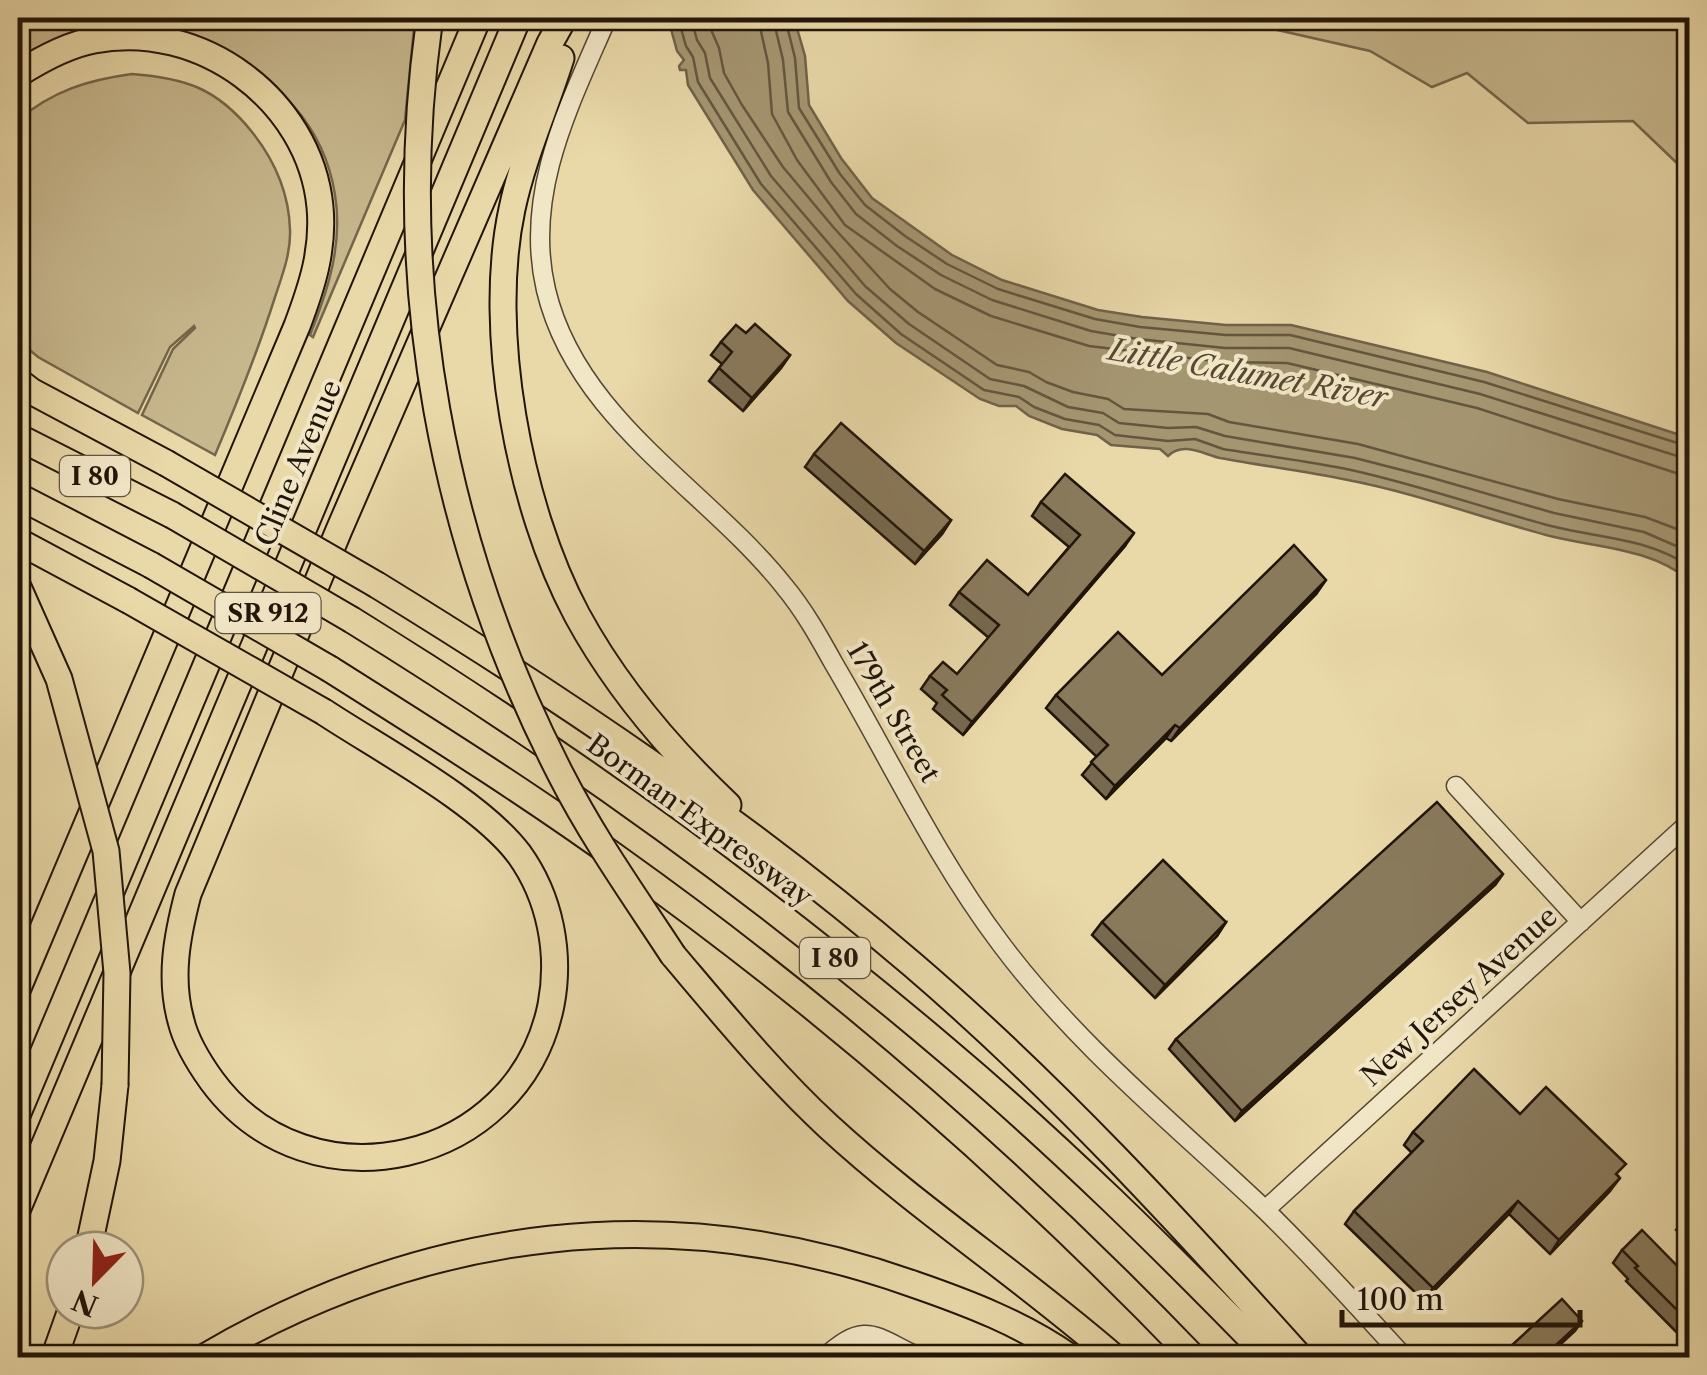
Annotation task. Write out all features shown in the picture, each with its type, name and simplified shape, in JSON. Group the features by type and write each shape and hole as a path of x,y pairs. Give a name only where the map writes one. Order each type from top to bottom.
{"highway":[{"name":"Cline Avenue","path":"18,1113 478,18"},
{"name":"Cline Avenue","path":"18,1208 518,18"},
{"path":"18,540 128,600 324,712 456,799 498,831 519,855 537,884 549,920 556,956 554,991 547,1026 533,1059 505,1097 470,1127 430,1148 379,1158 330,1156 294,1144 255,1124 223,1096 199,1063 181,1022 174,980 176,939 188,894 339,530 542,60 564,18"},
{"path":"572,18 529,142 511,213 503,292 508,373 521,459 543,532 576,614 617,679 664,740 800,874"},
{"path":"429,21 418,143 418,252 433,397 459,517 474,566 538,728 563,779 674,956 750,1046 828,1125 1114,1358"},
{"path":"18,74 52,54 94,40 136,37 174,43 229,65 278,105 298,136 313,170 320,204 321,242 315,278 298,326 18,988"},
{"path":"18,381 377,585 553,697 800,874 913,966 1019,1062 1117,1159 1301,1358"},
{"name":"Borman Expressway","path":"18,436 172,515 352,620 575,765 712,862 948,1051 1064,1154 1270,1358"},
{"name":"I 80","path":"18,496 150,565 330,668 622,862 787,988 993,1162 1194,1358"},
{"path":"18,587 59,680 106,850 117,972 115,1086 92,1230"},
{"path":"203,1358 308,1302 400,1268 502,1245 556,1238 640,1236 789,1248 860,1265 1000,1316 1072,1358"},
{"path":"54,1358 64,1330"}],"street":[{"name":"179th Street","path":"606,18 558,135 542,202 541,258 546,288 564,344 578,370 620,421 784,586 816,632 957,877 1004,949 1108,1063 1265,1210 1405,1358"},
{"path":"1456,786 1581,922"},
{"name":"New Jersey Avenue","path":"1265,1210 1690,822"},
{"path":"824,1358 858,1334 921,1358"}],"shaded area":[{"path":"18,18 415,18 405,120 313,337 310,335 332,266 337,213 320,146 293,106 257,74 213,51 165,38 115,34 65,40 18,56"},
{"path":"1248,18 1689,18 1689,168 1680,166 1633,121 1528,123 1467,73 1432,87 1370,51 1273,29"},
{"path":"132,74 184,83 226,105 268,154 287,203 290,239 286,264 215,455 142,415 173,349 194,326 170,347 138,413 38,357 18,340 18,120 71,88"}],"water":[{"name":"Little Calumet River","path":"668,18 794,18 805,56 809,105 841,158 872,198 952,255 1002,280 1098,310 1142,317 1226,325 1291,325 1487,372 1689,438 1689,580 1639,555 1546,535 1398,492 1193,450 1180,449 1168,456 1160,449 1111,445 1097,435 1062,429 1029,416 1016,406 999,406 980,399 896,343 848,301 753,190 688,85 686,70 680,70 684,60 677,51"}],"building":[{"path":"755,324 790,355 752,398 719,368 732,352 721,342 736,325 746,333"},
{"path":"841,423 951,520 924,551 814,454"},
{"path":"1065,474 1134,533 972,722 942,695 947,690 930,676 943,662 957,674 999,625 959,592 987,560 1028,595 1080,535 1041,502"},
{"path":"1294,545 1326,580 1180,728 1175,725 1115,786 1091,762 1108,745 1056,695 1118,632 1162,675"},
{"path":"1437,802 1503,874 1242,1111 1176,1039"},
{"path":"1163,860 1226,922 1165,985 1102,922"},
{"path":"1474,1069 1520,1114 1546,1087 1626,1164 1616,1174 1620,1178 1559,1240 1518,1201 1433,1288 1354,1211 1423,1141 1413,1132"},
{"path":"1642,1230 1690,1279 1690,1323 1622,1250"},
{"path":"1562,1299 1582,1321 1542,1358 1498,1358"}]}
